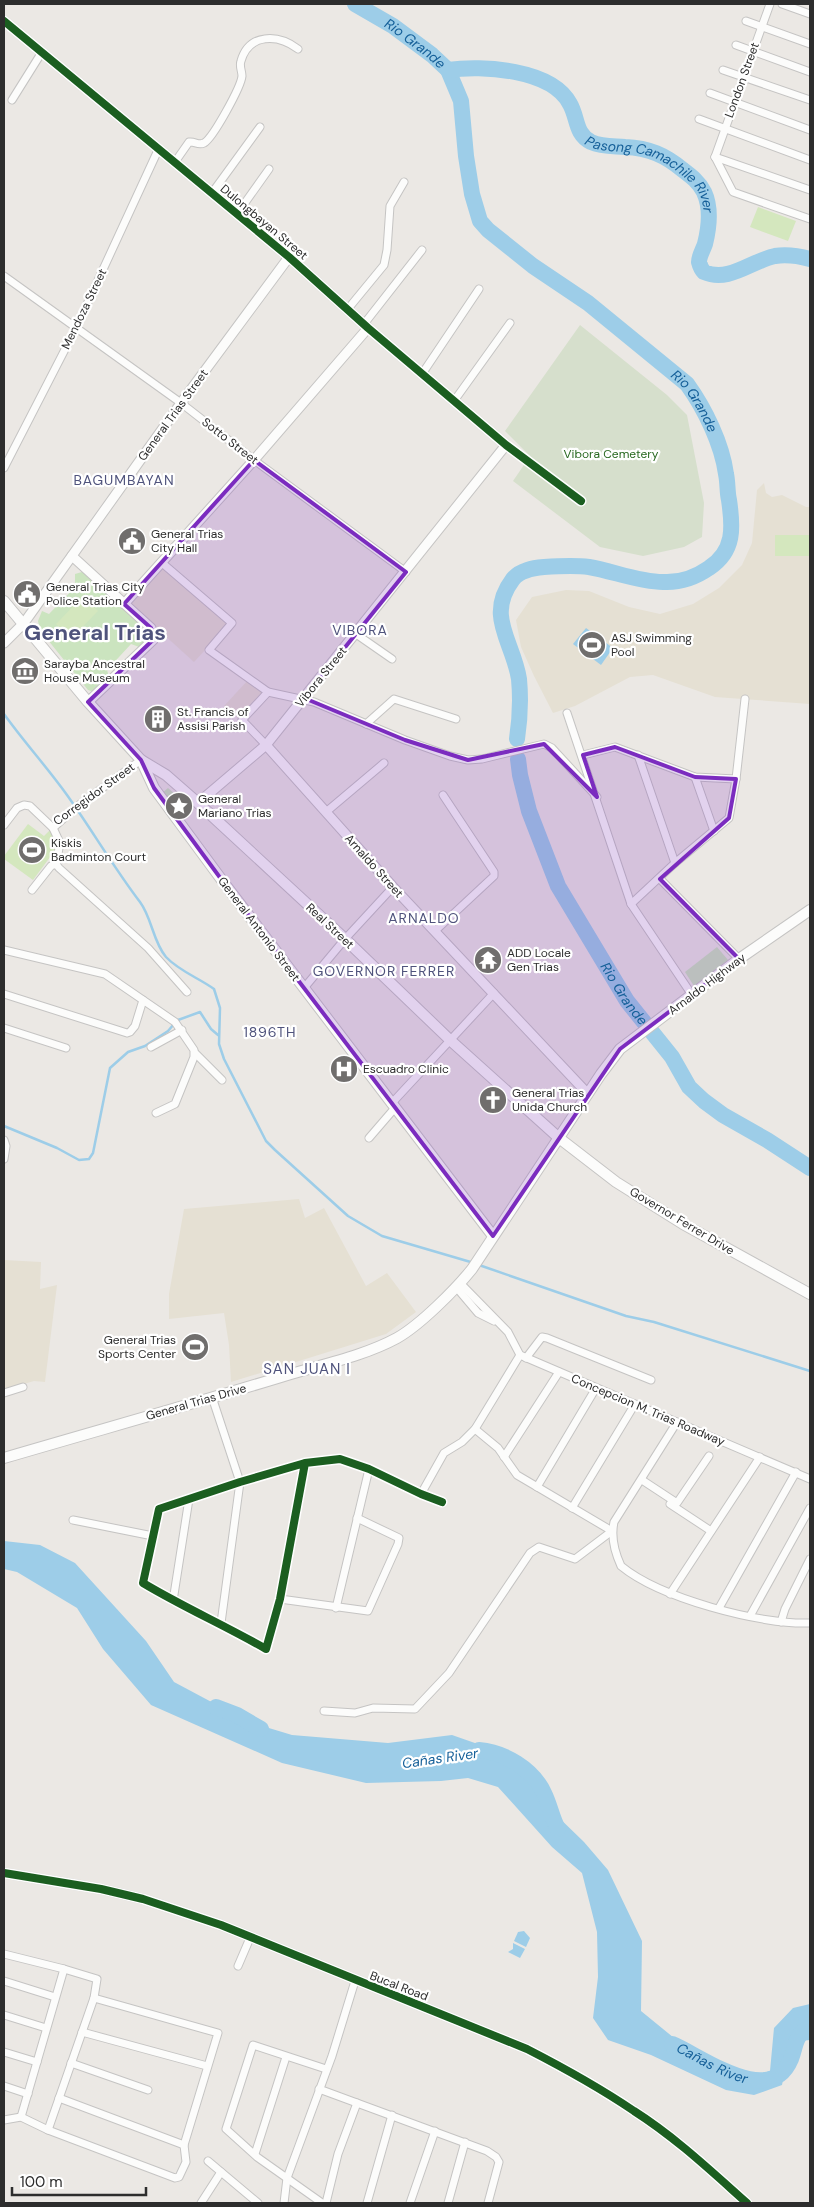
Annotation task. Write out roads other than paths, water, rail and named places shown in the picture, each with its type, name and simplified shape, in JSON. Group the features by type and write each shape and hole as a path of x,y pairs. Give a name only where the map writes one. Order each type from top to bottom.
{"main road":[{"name":"General Antonio Street","path":"4,601 88,702 141,760 154,788 392,1106 493,1236"},
{"name":"Real Street","path":"141,760 166,775 198,803 345,939 450,1040 559,1138"},
{"name":"Arnaldo Highway","path":"559,1138 620,1049 740,959 810,910"},
{"name":"General Trias Drive","path":"4,1458 382,1346 399,1337 458,1285 472,1269 559,1138"},
{"name":"Governor Ferrer Drive","path":"559,1138 616,1182 683,1224 810,1294"}],"street":[{"name":"London Street","path":"715,156 770,4"},
{"path":"782,4 810,14"},
{"path":"746,21 810,44"},
{"name":"Dulongbayan Street","path":"4,22 159,148 506,445"},
{"path":"175,162 189,142 202,144 211,137 241,78 240,62 249,46 265,39 277,38 298,49"},
{"path":"736,45 810,72"},
{"path":"12,100 42,52"},
{"path":"723,70 810,100"},
{"path":"710,93 810,130"},
{"path":"699,119 810,160"},
{"path":"212,193 260,127"},
{"name":"Mendoza Street","path":"4,468 76,328 159,148"},
{"path":"715,156 810,190"},
{"path":"715,156 732,192 810,219"},
{"path":"237,214 269,170"},
{"path":"347,310 384,265 390,206 404,182"},
{"path":"124,604 254,460 366,326 422,250"},
{"name":"General Trias Street","path":"4,643 24,623 288,257"},
{"name":"Sotto Street","path":"4,276 181,403 254,460 406,572"},
{"path":"422,374 479,289"},
{"path":"454,400 510,323"},
{"path":"506,445 581,501"},
{"name":"Vibora Street","path":"198,803 266,745 506,445"},
{"path":"72,556 151,628 154,639 88,702"},
{"path":"162,562 232,624 209,650 268,692 314,702 439,753 468,760 482,759 544,744 552,748 597,797"},
{"path":"356,634 392,659"},
{"path":"266,745 242,720 268,692"},
{"path":"366,724 394,699 456,719"},
{"path":"631,904 675,863 729,818 736,779 744,699"},
{"path":"567,713 583,755 631,904 692,995"},
{"name":"Arnaldo Street","path":"266,745 393,887 588,1094"},
{"path":"583,755 615,747 695,777 736,779"},
{"path":"638,755 675,863"},
{"name":"Corregidor Street","path":"4,825 17,808 24,805 30,806 53,828 79,805 141,760"},
{"path":"326,812 384,763"},
{"path":"695,777 714,831"},
{"path":"435,931 494,876 494,872 443,795"},
{"path":"53,828 60,843 56,864"},
{"path":"32,890 51,866 56,864"},
{"path":"56,864 148,948 187,992"},
{"path":"660,878 740,959"},
{"path":"304,988 345,939 393,887"},
{"path":"4,950 99,972 172,1018 182,1030 195,1053 222,1080"},
{"path":"369,1138 392,1106 494,993"},
{"path":"4,994 127,1033 135,1026 143,1000"},
{"path":"4,1028 66,1048"},
{"path":"151,1047 182,1030"},
{"path":"156,1113 175,1104 195,1053"},
{"path":"4,1140 6,1146 4,1159"},
{"path":"458,1285 478,1312 501,1325 508,1332 523,1356"},
{"path":"420,1494 444,1452 462,1442 475,1429 523,1356 542,1337 651,1380"},
{"name":"Concepcion M. Trias Roadway","path":"523,1356 810,1479"},
{"path":"504,1456 559,1372"},
{"path":"4,1394 23,1387"},
{"path":"537,1487 596,1388"},
{"path":"212,1397 240,1482 221,1623"},
{"path":"572,1508 635,1404"},
{"path":"677,1422 641,1482 614,1522 612,1531 621,1566 670,1594 750,1616 781,1622 809,1621"},
{"path":"475,1429 498,1448 517,1475 612,1531"},
{"path":"641,1482 677,1503 708,1456"},
{"path":"670,1594 760,1457"},
{"path":"305,1464 280,1599 266,1649 221,1623 143,1583 159,1509 240,1482 305,1464 340,1459 369,1469 420,1494 442,1502"},
{"path":"336,1608 369,1469"},
{"path":"719,1608 796,1472"},
{"path":"641,1482 711,1531"},
{"path":"173,1600 189,1499"},
{"path":"750,1616 810,1508"},
{"path":"280,1599 368,1611 399,1538 357,1518"},
{"path":"73,1520 153,1536"},
{"path":"324,1711 355,1712 373,1708 415,1709 449,1673 530,1553 539,1547 575,1559 612,1531"},
{"path":"781,1622 785,1608 810,1559"},
{"name":"Bucal Road","path":"4,1873 143,1898 221,1925 355,1981 527,2049 572,2073 635,2112 697,2158 748,2203"},
{"path":"238,1966 250,1938"},
{"path":"4,1954 97,1979 94,1998 48,2130"},
{"path":"21,2117 64,1969"},
{"path":"4,1981 55,1997"},
{"path":"284,2203 287,2178 355,1981"},
{"path":"4,2120 21,2117 48,2130 175,2178 179,2177 186,2162 184,2145 218,2034 217,2032 94,1998"},
{"path":"4,2015 46,2028"},
{"path":"82,2032 207,2066"},
{"path":"322,2203 255,2154 226,2129 253,2045 326,2069"},
{"path":"4,2052 37,2062"},
{"path":"255,2154 286,2057"},
{"path":"72,2063 148,2090"},
{"path":"4,2086 28,2094"},
{"path":"319,2089 465,2142 496,2157 499,2162 488,2203"},
{"path":"59,2098 184,2145"},
{"path":"326,2203 338,2154 357,2103"},
{"path":"367,2203 392,2116"},
{"path":"410,2203 434,2131"},
{"path":"448,2203 465,2142"},
{"path":"208,2161 258,2203"},
{"path":"202,2203 221,2172"}],"water":[{"name":"ASJ Swimming Pool","path":"586,628 613,648 601,665 573,644"},
{"path":"4,1541 40,1545 75,1563 146,1641 174,1682 249,1722 292,1735 388,1743 452,1735 492,1749 516,1765 536,1784 550,1809 584,1842 608,1870 642,1941 641,2011 717,2073 756,2075 770,2071 774,2028 793,2008 810,2004 810,2040 801,2041 787,2058 782,2085 754,2095 726,2090 651,2055 608,2040 593,2018 598,1977 597,1932 582,1873 552,1847 498,1787 468,1778 441,1781 366,1783 282,1763 151,1705 103,1649 77,1608 17,1572 4,1569"},
{"path":"524,1931 530,1938 526,1947 514,1941 518,1932"},
{"path":"513,1943 525,1949 520,1958 508,1952 513,1949"}],"waterway":[{"name":"Rio Grande","path":"355,4 393,26 432,55 448,70 461,101 472,194 480,221 488,230 533,266 588,303 687,384 712,427 724,463 731,520 730,538 724,554 704,571 682,580 654,582 589,567 561,566 527,570 519,573 513,579 505,592 501,605 501,617 519,679 520,709 517,739"},
{"name":"Pasong Camachile River","path":"448,70 497,69 515,72 548,83 561,92 570,104 579,130 586,139 604,146 649,151 670,160 697,182 702,188 708,204 708,231 699,262 704,272 713,275 731,273 779,255 810,259"},
{"path":"4,714 52,774 140,902 158,944 166,957 214,989 220,1008 219,1044 224,1059 266,1141 348,1216 382,1236 474,1263"},
{"name":"Rio Grande","path":"518,759 529,811 558,886 627,1001 672,1057 689,1087 704,1101 723,1115 767,1140 810,1168"},
{"path":"178,1020 200,1012 211,1029 218,1035"},
{"path":"4,1126 57,1148 79,1160 89,1159 93,1153 110,1068 128,1052 145,1046 168,1031 174,1024"},
{"path":"479,1265 626,1316 654,1322 810,1371"},
{"name":"Cañas River","path":"216,1707 237,1715 261,1729"},
{"name":"Cañas River","path":"479,1750 489,1751 508,1758 533,1776 544,1793 558,1829"},
{"name":"Cañas River","path":"672,2044 735,2075 752,2080 768,2080 781,2073 791,2059 801,2033 810,2028"}],"place":[{"name":"General Trias City Hall","path":"132,541"},
{"name":"General Trias City Police Station","path":"27,594"},
{"name":"ASJ Swimming Pool","path":"592,645"},
{"name":"Sarayba Ancestral House Museum","path":"25,671"},
{"name":"St. Francis of Assisi Parish","path":"158,719"},
{"name":"General Mariano Trias","path":"179,806"},
{"name":"Kiskis Badminton Court","path":"32,850"},
{"name":"ADD Locale Gen Trias","path":"488,960"},
{"name":"Escuadro Clinic","path":"344,1069"},
{"name":"General Trias Unida Church","path":"493,1100"},
{"name":"General Trias Sports Center","path":"195,1347"}],"district":[{"name":"BAGUMBAYAN","path":"124,480"},
{"name":"VIBORA","path":"360,630"},
{"name":"General Trias","path":"95,632"},
{"name":"ARNALDO","path":"424,918"},
{"name":"GOVERNOR FERRER","path":"384,971"},
{"name":"1896TH","path":"270,1032"},
{"name":"SAN JUAN I","path":"307,1369"}],"park label":[{"name":"Vibora Cemetery","path":"611,454"}]}
